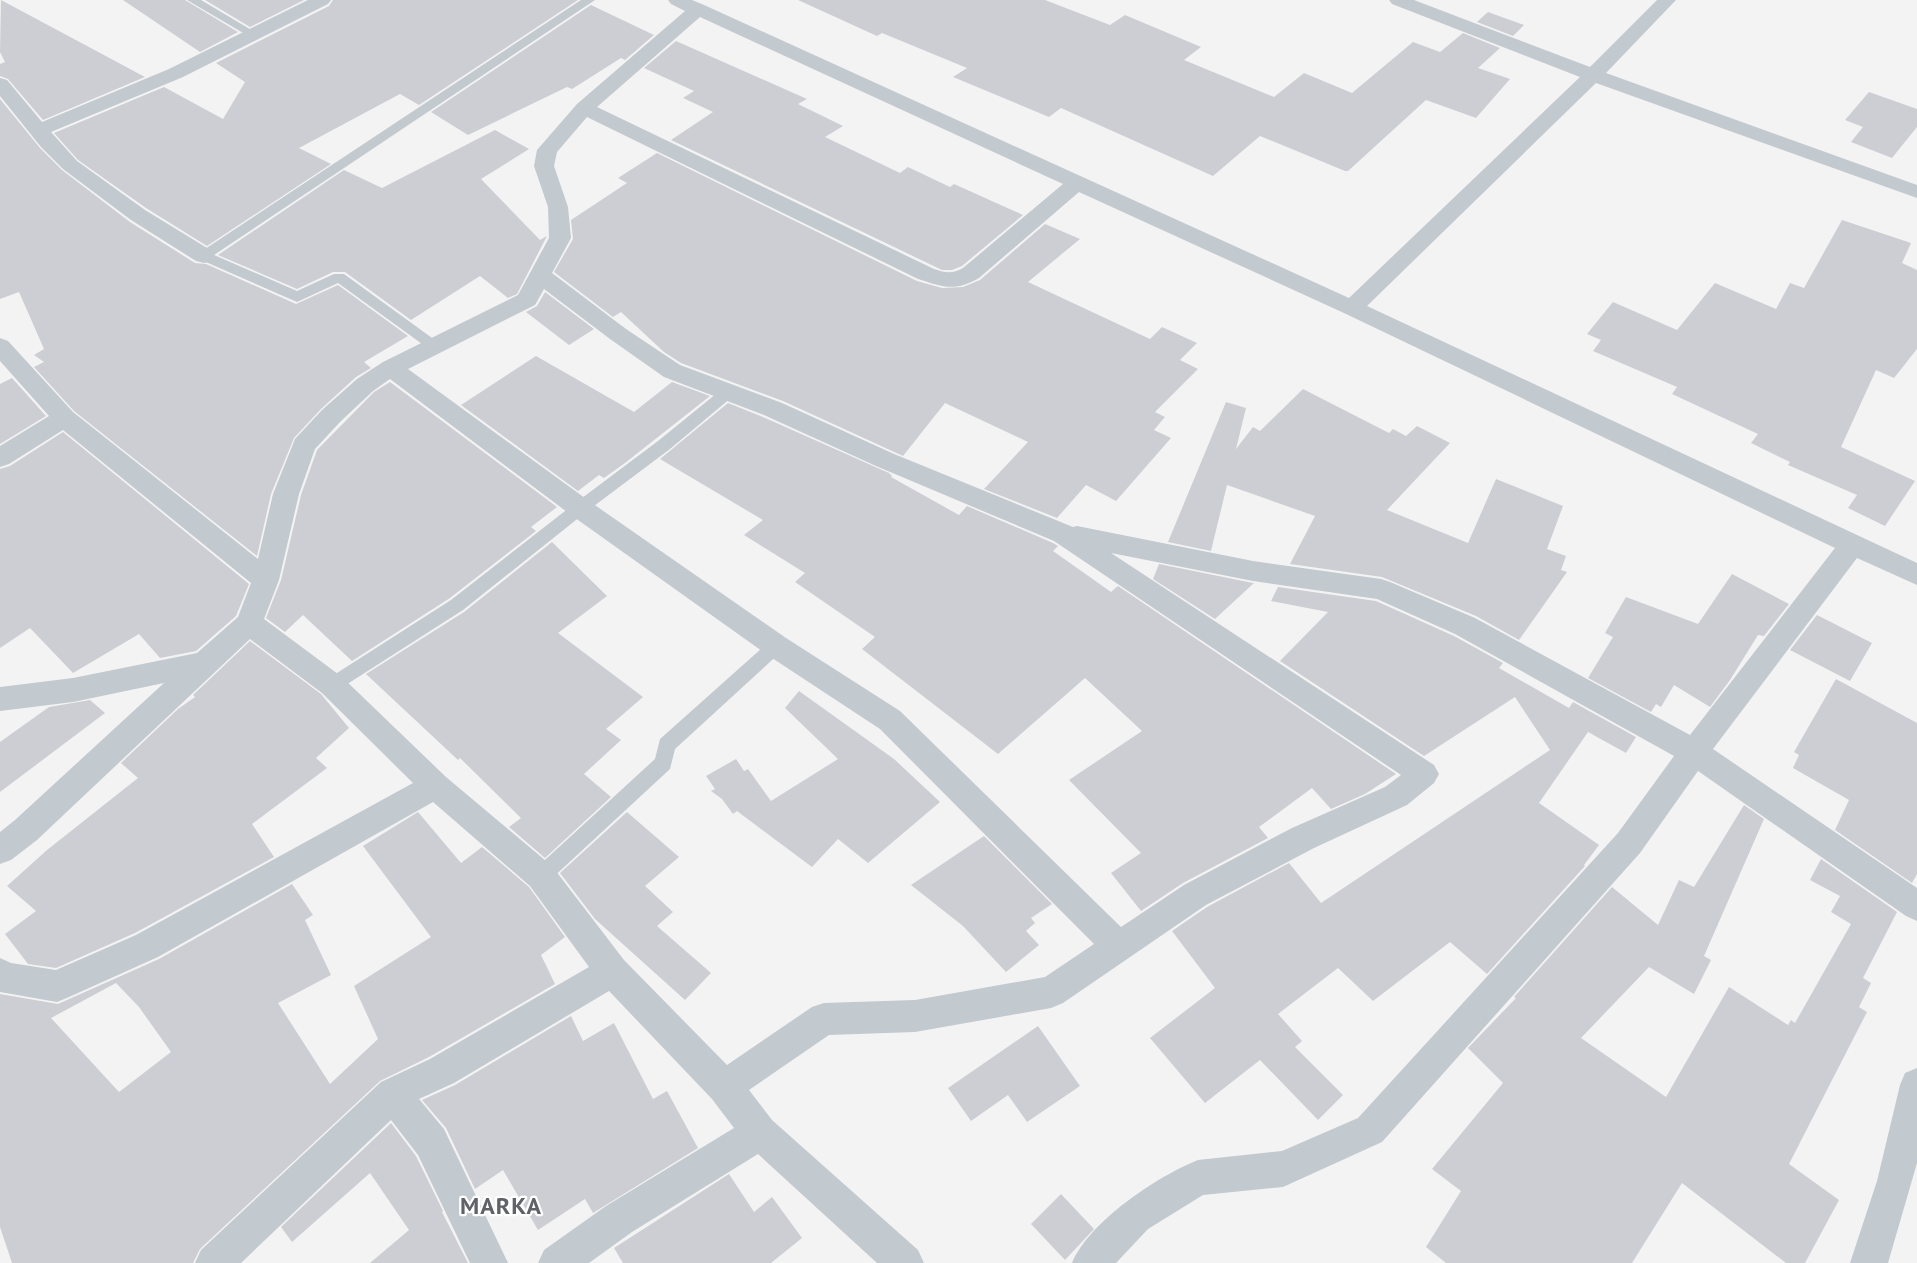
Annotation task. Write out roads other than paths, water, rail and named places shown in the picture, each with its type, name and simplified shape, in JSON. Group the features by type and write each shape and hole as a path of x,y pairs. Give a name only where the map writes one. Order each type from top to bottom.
{"street":[{"path":"39,130 176,73 322,0"},
{"path":"1398,0 1593,75 1917,192"},
{"path":"1352,308 1593,75 1667,0"},
{"path":"0,850 26,830 249,623 266,580 286,494 304,445 365,385 391,368 527,300 560,238 558,207 544,166 547,150 584,108 688,5 1352,308 1917,574"},
{"path":"0,84 39,130 48,144 70,165 138,214 204,256"},
{"path":"584,108 926,274 945,280 959,280 971,274 1077,183"},
{"path":"541,275 618,334 672,371 773,409 885,460 1063,534 1424,774 1396,796 1303,838 1194,895 1051,992 915,1016 824,1019 724,1087"},
{"path":"0,346 64,418 266,580"},
{"path":"391,368 580,508 776,646 890,720 1119,947"},
{"path":"0,458 64,418"},
{"path":"1063,534 1253,571 1381,589 1466,626 1694,752 1917,906"},
{"path":"1091,1263 1135,1216 1198,1178 1283,1169 1370,1130 1628,843 1694,752 1852,545"},
{"path":"249,623 332,685 435,786 541,876 612,972 724,1087 760,1132 905,1263"},
{"path":"0,699 73,690 206,663"},
{"path":"0,974 2,977 56,986 147,946 435,786"},
{"path":"214,1263 393,1094 442,1071 612,972"},
{"path":"1869,1263 1895,1181 1917,1085"},
{"path":"393,1094 431,1142 489,1263"},
{"path":"557,1263 620,1218 760,1132"}],"lane":[{"path":"193,0 254,35"},
{"path":"204,256 589,0"},
{"path":"204,256 297,298 340,277 434,346"},
{"path":"332,685 457,605 580,508 664,445 727,393"},
{"path":"541,876 663,763 667,745 776,646"}],"district":[{"name":"MARKA","path":"501,1205"}]}
